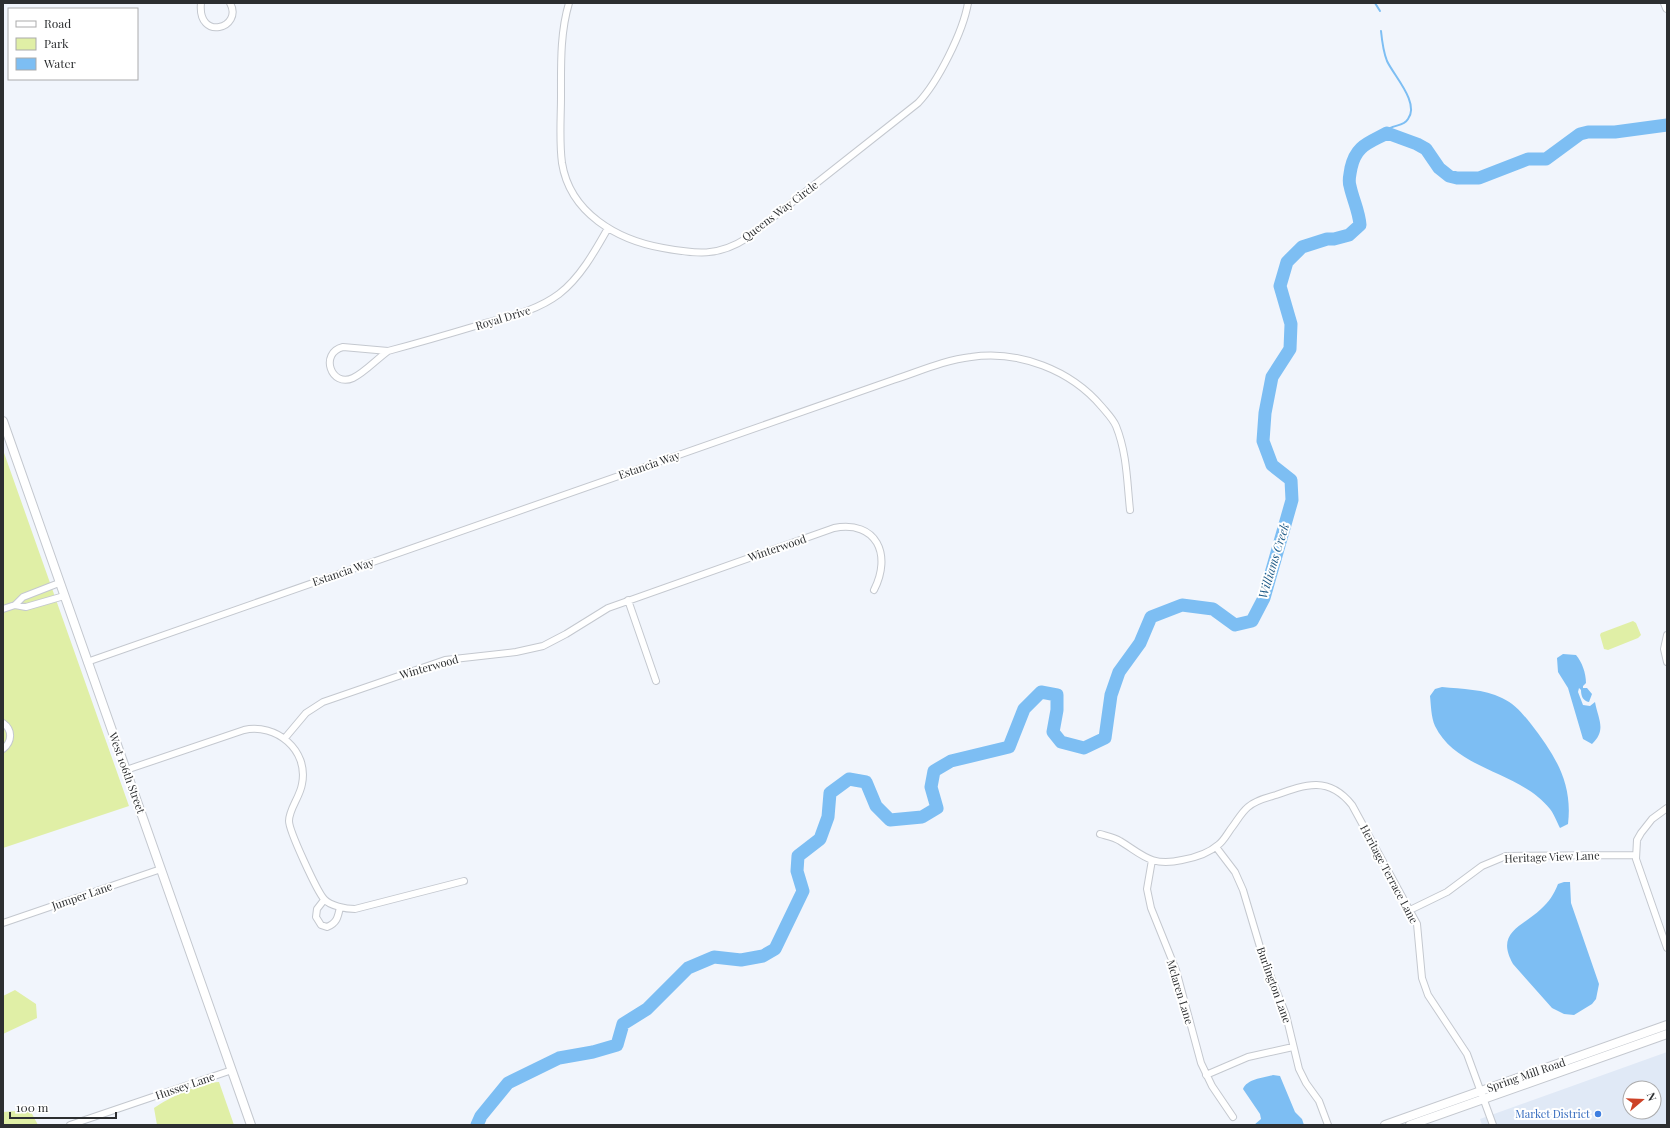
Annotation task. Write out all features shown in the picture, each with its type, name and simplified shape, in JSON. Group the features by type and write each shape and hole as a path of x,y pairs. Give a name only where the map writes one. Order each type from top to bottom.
{"street":[{"path":"201,3 200,15 203,20 207,24 217,28 224,26 230,21 232,11 230,3"},
{"name":"Queens Way Circle","path":"569,3 563,33 561,150 562,164 568,183 575,196 588,213 608,228 626,238 642,244 691,252 710,253 721,251 743,241 911,110 926,96 937,78 961,28 968,3"},
{"path":"1665,3 1667,8"},
{"name":"Royal Drive","path":"388,351 356,376 348,379 340,379 335,376 330,366 331,356 338,348 350,347 388,351 517,315 540,306 558,294 578,274 608,228"},
{"name":"Estancia Way","path":"87,662 893,380 948,362 973,356 1008,357 1028,361 1049,368 1065,376 1083,388 1096,400 1115,424 1121,440 1125,453 1130,510"},
{"name":"West 106th Street","path":"3,421 251,1125"},
{"name":"Winterwood","path":"285,738 306,713 323,702 446,660 516,652 543,646 566,634 596,615 628,600 840,527 861,530 871,536 879,545 883,562 879,580 874,590"},
{"path":"3,609 15,605 23,597 59,583"},
{"path":"15,605 26,607 64,596"},
{"path":"628,600 656,681"},
{"path":"1667,635 1664,648 1667,662"},
{"path":"3,723 9,729 10,734 8,743 3,749"},
{"path":"126,770 252,728 268,730 285,738 297,753 300,760 303,775 302,784 298,799 290,816 290,829 324,900 347,909 364,908 464,881"},
{"name":"Heritage Terrace Lane","path":"1216,846 1222,841 1244,811 1255,802 1300,786 1315,784 1332,787 1344,795 1352,805 1417,924 1422,978 1428,995 1464,1047 1493,1125"},
{"path":"1667,808 1652,819 1640,833 1636,855 1638,868 1667,948"},
{"path":"1100,834 1120,840 1145,858 1163,862 1182,860 1203,854 1216,846"},
{"name":"Burlington Lane","path":"1216,846 1235,872 1243,890 1263,957 1286,1015 1299,1069 1306,1083 1319,1101 1328,1125"},
{"name":"Heritage View Lane","path":"1410,910 1447,892 1482,866 1506,856 1636,855"},
{"name":"Mclaren Lane","path":"1152,860 1147,889 1148,898 1156,924 1178,975 1197,1049 1206,1075 1218,1097 1233,1117"},
{"name":"Jumper Lane","path":"3,924 161,869"},
{"path":"324,900 317,909 316,917 321,925 327,927 337,921 340,907"},
{"name":"Spring Mill Road","path":"1410,1125 1483,1095 1667,1025"},
{"name":"Spring Mill Road","path":"1385,1125 1483,1095 1667,1034"},
{"path":"1206,1075 1248,1057 1293,1047"},
{"name":"Hussey Lane","path":"70,1125 232,1070"}],"shaded area":[{"path":"1667,1052 1667,1125 1482,1125 1480,1119"}],"green space":[{"path":"3,450 129,806 3,848"},
{"path":"1633,621 1636,623 1641,635 1638,638 1608,650 1604,649 1600,635 1601,633"},
{"path":"15,990 36,1004 37,1018 3,1034 3,996"},
{"path":"219,1082 234,1125 157,1125 154,1108 185,1091"},
{"path":"30,1110 38,1125 3,1125 3,1112"}],"water":[{"path":"1563,654 1576,655 1583,668 1586,683 1583,688 1587,688 1592,694 1589,702 1585,701 1579,688 1578,692 1583,705 1590,706 1595,702 1600,729 1597,739 1592,744 1583,739 1568,688 1558,672 1557,658"},
{"path":"1442,687 1488,693 1502,698 1515,706 1531,724 1555,758 1568,795 1568,824 1560,828 1550,809 1537,796 1522,786 1473,762 1458,753 1445,741 1435,726 1431,711 1430,696 1435,689"},
{"path":"1570,882 1571,903 1599,984 1596,999 1592,1004 1574,1015 1564,1014 1552,1008 1513,964 1508,953 1507,944 1513,931 1544,906 1551,898 1558,884"},
{"path":"1273,1075 1280,1076 1295,1112 1302,1119 1304,1125 1254,1125 1261,1119 1260,1114 1243,1089 1252,1081"}],"waterway":[{"path":"1375,3 1380,11"},
{"path":"1381,31 1387,61 1405,90 1411,105 1411,113 1408,119 1403,124 1389,128 1384,135"},
{"name":"Williams Creek","path":"477,1125 481,1116 508,1083 559,1058 593,1052 617,1045 623,1024 647,1009 688,968 714,957 741,960 763,956 775,949 803,891 797,871 798,856 820,839 828,817 830,793 849,779 866,782 876,806 890,820 922,817 937,808 931,787 934,771 951,761 1009,747 1024,709 1041,692 1057,695 1057,710 1053,732 1061,742 1084,748 1105,738 1111,695 1119,672 1140,643 1151,617 1182,605 1213,609 1235,625 1252,621 1264,598 1292,500 1291,480 1272,465 1263,441 1265,413 1272,377 1290,349 1291,324 1280,286 1287,262 1302,247 1327,239 1334,239 1349,235 1360,225 1349,184 1353,160 1360,149 1369,142 1387,133 1417,144 1426,149 1439,168 1449,176 1457,178 1479,178 1528,159 1546,159 1580,134 1588,132 1615,132 1667,125"}],"place":[{"name":"Market District","path":"1598,1114"}]}
